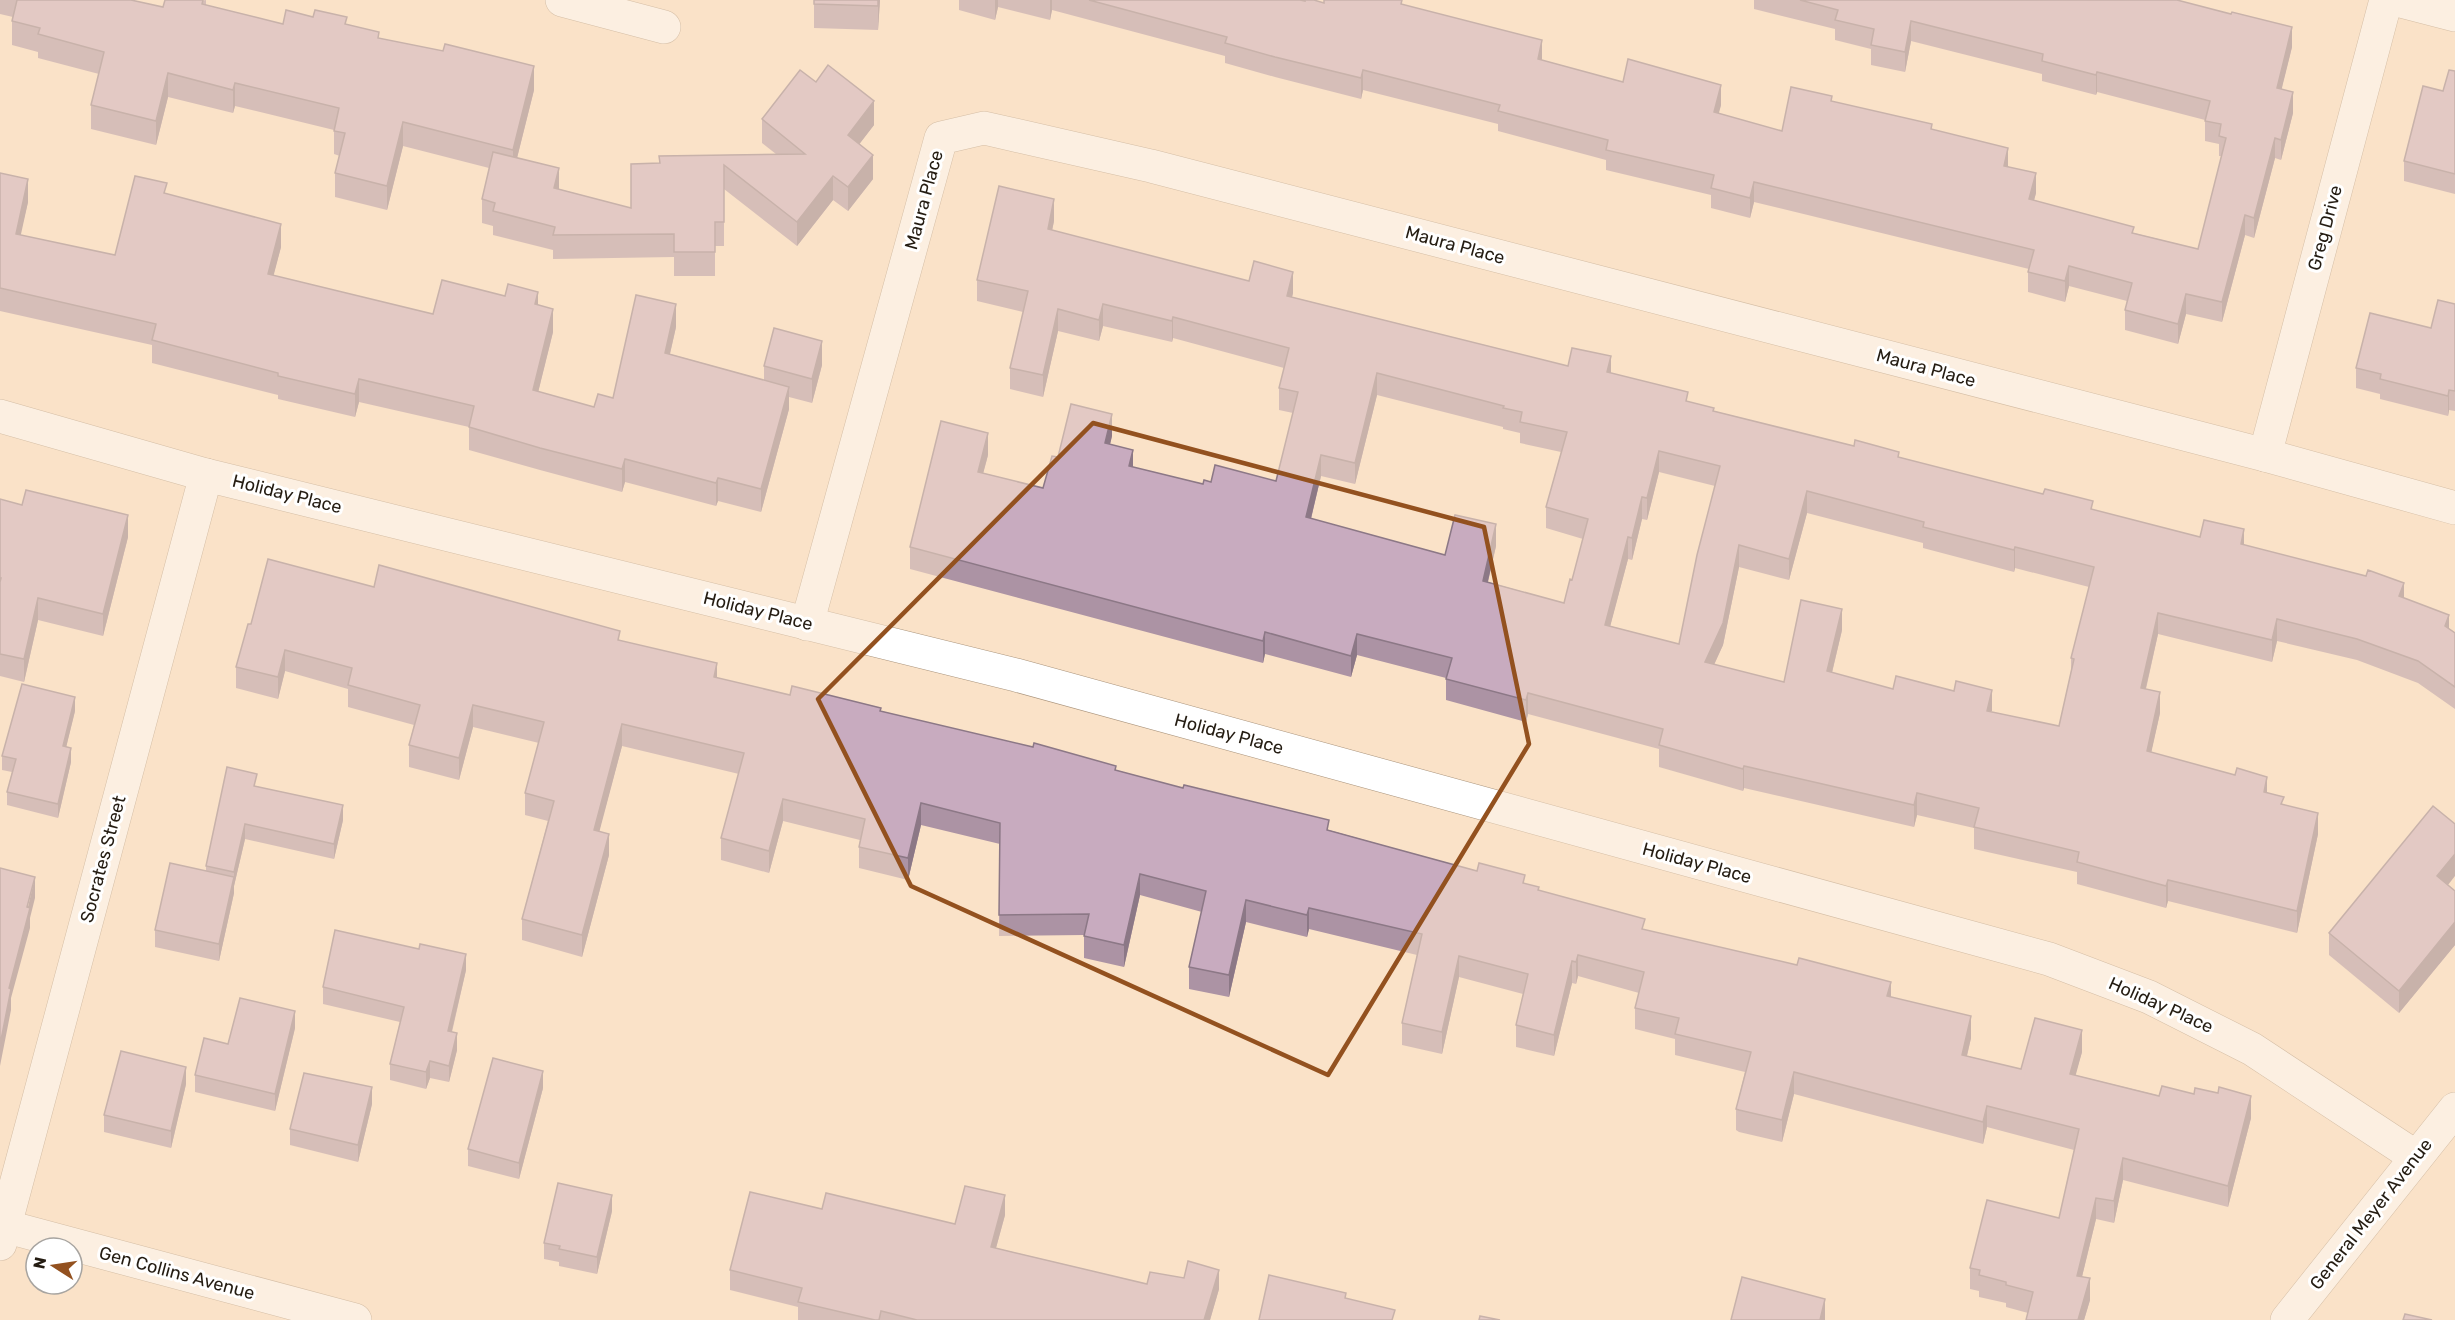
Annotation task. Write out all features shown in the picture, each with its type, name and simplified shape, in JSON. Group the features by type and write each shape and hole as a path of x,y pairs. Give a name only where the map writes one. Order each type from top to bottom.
{"street":[{"path":"562,0 664,27"},
{"name":"Greg Drive","path":"2265,456 2386,0"},
{"path":"2397,0 2455,15"},
{"name":"Maura Place","path":"807,624 941,138 984,128 1151,166 2265,456 2455,508"},
{"name":"Holiday Place","path":"0,416 207,475 1016,675 2049,959 2149,997 2252,1049 2416,1157"},
{"name":"Socrates Street","path":"2,1232 207,475"},
{"name":"General Meyer Avenue","path":"2287,1320 2455,1109"},
{"name":"Gen Collins Avenue","path":"2,1232 355,1320"}],"highlighted area":[{"path":"1093,423 1484,527 1529,744 1328,1075 911,886 818,699"}],"building":[{"path":"17,0 131,0 163,7 165,0 203,0 202,4 283,24 286,10 313,17 315,10 347,17 345,24 379,32 378,38 443,51 445,44 534,66 513,150 403,122 387,186 335,173 345,133 334,131 339,108 235,83 233,90 168,73 156,121 91,105 104,52 38,34 40,28 12,21"},
{"path":"814,0 878,0 878,6 814,4"},
{"path":"1089,0 1314,0 1324,3 1324,0 1402,0 1401,4 1542,40 1538,59 1623,82 1628,59 1721,85 1714,112 1782,131 1791,87 1832,96 1831,101 1932,124 1931,129 2008,148 2004,166 2036,173 2029,199 2134,227 2132,233 2198,249 2226,138 2219,136 2221,124 2205,121 2210,101 2097,72 2096,75 2042,61 2043,54 1911,21 1905,52 1871,45 1874,29 1835,20 1838,10 1800,0 2177,0 2292,27 2277,88 2293,92 2281,140 2275,138 2254,218 2245,215 2222,302 2186,294 2178,324 2125,310 2132,283 2069,266 2065,281 2028,272 2034,250 1754,182 1750,198 1711,188 1714,175 1606,150 1608,140 1498,111 1500,105 1363,70 1361,78 1275,57 1225,43 1227,37"},
{"path":"828,65 874,101 848,135 873,155 848,187 833,176 797,222 724,165 724,222 715,222 715,252 674,252 674,234 553,235 555,227 493,211 495,203 482,199 493,152 559,168 554,188 631,208 631,164 660,163 659,156 805,154 762,119 800,70 816,82"},
{"path":"2449,70 2455,71 2455,174 2404,161 2423,86 2443,91"},
{"path":"0,173 28,179 16,234 115,255 135,176 167,183 164,193 281,224 268,274 433,314 442,280 505,296 508,284 538,292 535,304 553,309 533,390 594,407 598,394 613,398 636,295 676,304 665,353 789,387 761,489 718,478 716,483 625,459 622,469 540,448 469,427 474,406 359,379 355,394 278,376 278,373 152,340 156,324 0,288"},
{"path":"999,186 1054,199 1048,229 1249,281 1254,261 1293,272 1287,296 1568,366 1572,348 1611,356 1607,372 1688,392 1686,401 1714,408 1713,411 1854,446 1855,440 1899,452 1898,457 2043,494 2045,489 2093,501 2091,509 2200,537 2204,520 2244,529 2241,544 2366,576 2368,570 2404,583 2399,596 2449,615 2445,626 2455,633 2455,687 2418,661 2357,639 2277,619 2272,640 2158,613 2141,688 2160,692 2147,751 2235,775 2237,768 2267,777 2264,792 2284,797 2281,804 2318,813 2297,911 2168,880 2166,886 2077,862 2079,852 1974,827 1979,808 1917,793 1914,805 1744,766 1743,769 1659,745 1663,729 1528,693 1526,700 1446,679 1452,658 1357,634 1351,656 1265,632 1263,641 910,547 941,421 988,433 978,472 1043,488 1052,456 1058,457 1071,404 1112,414 1105,443 1133,450 1129,466 1203,484 1204,480 1211,482 1215,465 1276,481 1298,392 1279,388 1289,348 1173,317 1172,321 1103,304 1099,320 1058,309 1043,375 1010,368 1028,291 977,280","holes":["1377,373 1504,406 1503,408 1522,412 1520,422 1567,432 1546,507 1588,519 1564,603 1483,581 1496,524 1455,515 1445,555 1306,517 1321,455 1355,463","1659,451 1720,466 1697,555 1679,644 1605,625 1628,537 1632,538 1642,497 1647,498","1807,491 1924,522 1923,527 2094,567 2071,658 2074,659 2059,726 1987,711 1992,690 1956,681 1954,691 1896,676 1893,689 1827,671 1842,609 1801,600 1784,682 1705,662 1723,623 1739,545 1789,559"]},
{"path":"2438,300 2455,304 2455,391 2449,390 2448,396 2380,379 2381,374 2356,368 2370,313 2431,328"},
{"path":"774,328 822,341 812,379 764,366"},
{"path":"26,490 128,515 103,614 38,598 24,659 0,654 0,499 22,505"},
{"path":"268,559 374,587 379,565 620,631 618,640 717,663 714,677 790,695 792,686 881,708 880,711 1033,747 1034,743 1116,766 1115,770 1183,788 1184,785 1329,820 1327,830 1477,871 1479,863 1525,875 1523,883 1539,887 1538,890 1645,919 1642,929 1797,965 1799,958 1891,982 1887,996 1971,1016 1962,1055 2021,1069 2035,1018 2082,1030 2070,1074 2159,1096 2162,1086 2194,1094 2195,1088 2218,1093 2219,1087 2251,1096 2228,1186 2123,1158 2114,1201 2096,1198 2077,1276 2090,1278 2078,1320 2026,1320 2033,1292 1979,1275 1980,1270 1970,1268 1987,1200 2059,1218 2079,1129 1987,1106 1983,1122 1794,1072 1782,1120 1736,1109 1751,1052 1675,1034 1679,1018 1635,1008 1644,972 1578,955 1576,962 1572,961 1554,1035 1516,1025 1528,974 1459,956 1442,1032 1402,1023 1422,934 1309,908 1307,915 1246,900 1229,975 1189,967 1206,891 1140,874 1124,945 1084,936 1089,914 999,915 1000,823 921,803 908,858 859,847 865,819 783,799 769,851 721,838 744,753 622,724 594,830 609,834 582,935 522,919 554,801 525,793 544,722 473,705 459,758 409,745 420,705 348,685 352,668 285,650 278,677 236,667 248,624 251,624"},
{"path":"22,684 75,697 63,746 71,748 58,804 7,792 16,759 2,756"},
{"path":"227,767 257,774 254,786 343,805 334,844 245,824 234,872 206,866"},
{"path":"2433,806 2455,824 2455,854 2437,876 2455,891 2455,922 2399,991 2329,933"},
{"path":"170,863 234,877 219,944 155,930"},
{"path":"0,868 35,877 27,907 30,908 9,988 11,989 0,1045"},
{"path":"335,930 419,949 420,944 466,954 448,1031 457,1033 449,1066 430,1061 426,1072 390,1064 404,1007 323,987"},
{"path":"240,998 295,1011 275,1094 195,1075 204,1038 228,1044"},
{"path":"121,1051 186,1067 171,1131 104,1115"},
{"path":"493,1058 543,1071 519,1163 468,1149"},
{"path":"304,1073 372,1087 358,1145 290,1129"},
{"path":"558,1183 612,1195 597,1257 559,1249 560,1246 544,1243"},
{"path":"965,1186 1005,1195 991,1247 1147,1284 1150,1272 1184,1278 1188,1261 1219,1270 1204,1320 917,1320 881,1311 879,1320 875,1320 798,1302 802,1288 730,1270 750,1192 822,1209 826,1193 955,1224"},
{"path":"1269,1275 1346,1293 1345,1298 1395,1310 1392,1320 1259,1320"},
{"path":"1742,1277 1825,1299 1820,1320 1731,1320"},
{"path":"2405,1314 2432,1320 2403,1320"},
{"path":"1480,1316 1500,1320 1479,1320"}]}
